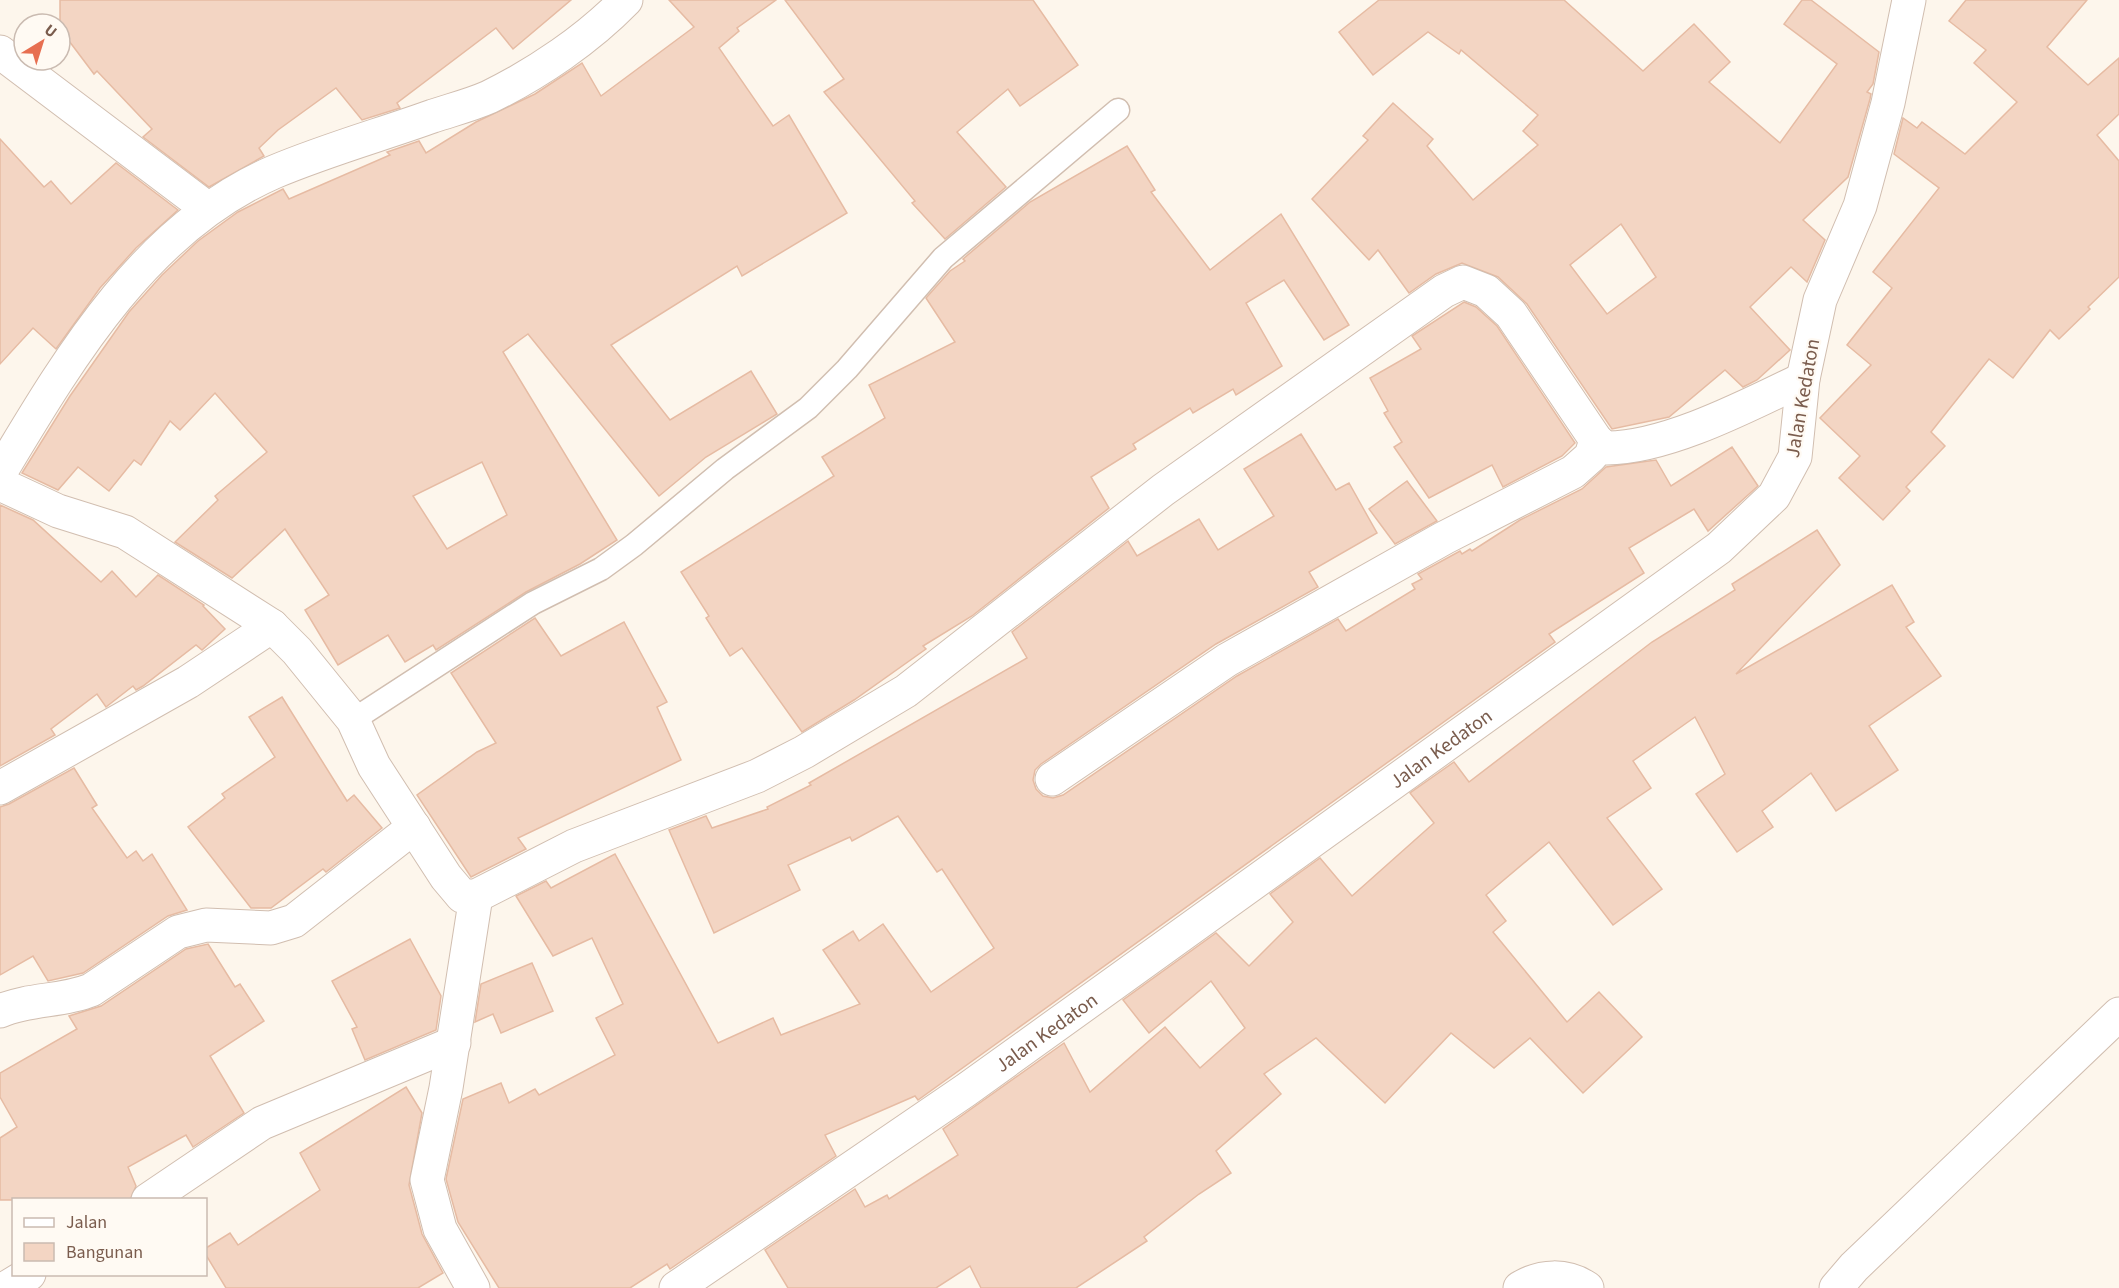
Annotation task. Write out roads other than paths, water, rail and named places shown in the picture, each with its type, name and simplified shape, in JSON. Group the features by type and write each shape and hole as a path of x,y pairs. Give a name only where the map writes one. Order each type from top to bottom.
{"street":[{"path":"0,473 84,338 114,298 208,209 273,173 487,98 522,79 573,45 611,16 626,0"},
{"name":"Jalan Kedaton","path":"676,1288 966,1090 1719,548 1774,496 1787,476 1795,457 1803,379 1820,300 1860,206 1885,114 1909,0"},
{"path":"0,52 208,209"},
{"path":"0,484 58,511 124,532 272,626 297,651 353,720 374,766 462,896 476,896 574,846 757,776 804,752 906,691 1163,490 1444,291 1463,282 1486,291 1512,314 1596,440 1605,448 1651,442 1733,413 1803,379"},
{"path":"1052,779 1227,660 1444,538 1573,472 1591,456 1596,440"},
{"path":"0,788 188,682 272,626"},
{"path":"0,1011 21,1002 79,995 91,990 178,932 206,925 271,928 294,921 414,827"},
{"path":"473,1288 440,1229 427,1180 454,1043 476,896"},
{"path":"1836,1288 1854,1267 2119,1014"},
{"path":"151,1198 262,1123 454,1043"},
{"path":"6,1288 27,1276"},
{"path":"1520,1288 1527,1283 1559,1276 1587,1288"}],"lane":[{"path":"353,720 533,603 601,569 634,545 725,469 808,408 847,369 943,258 1118,110"}]}
